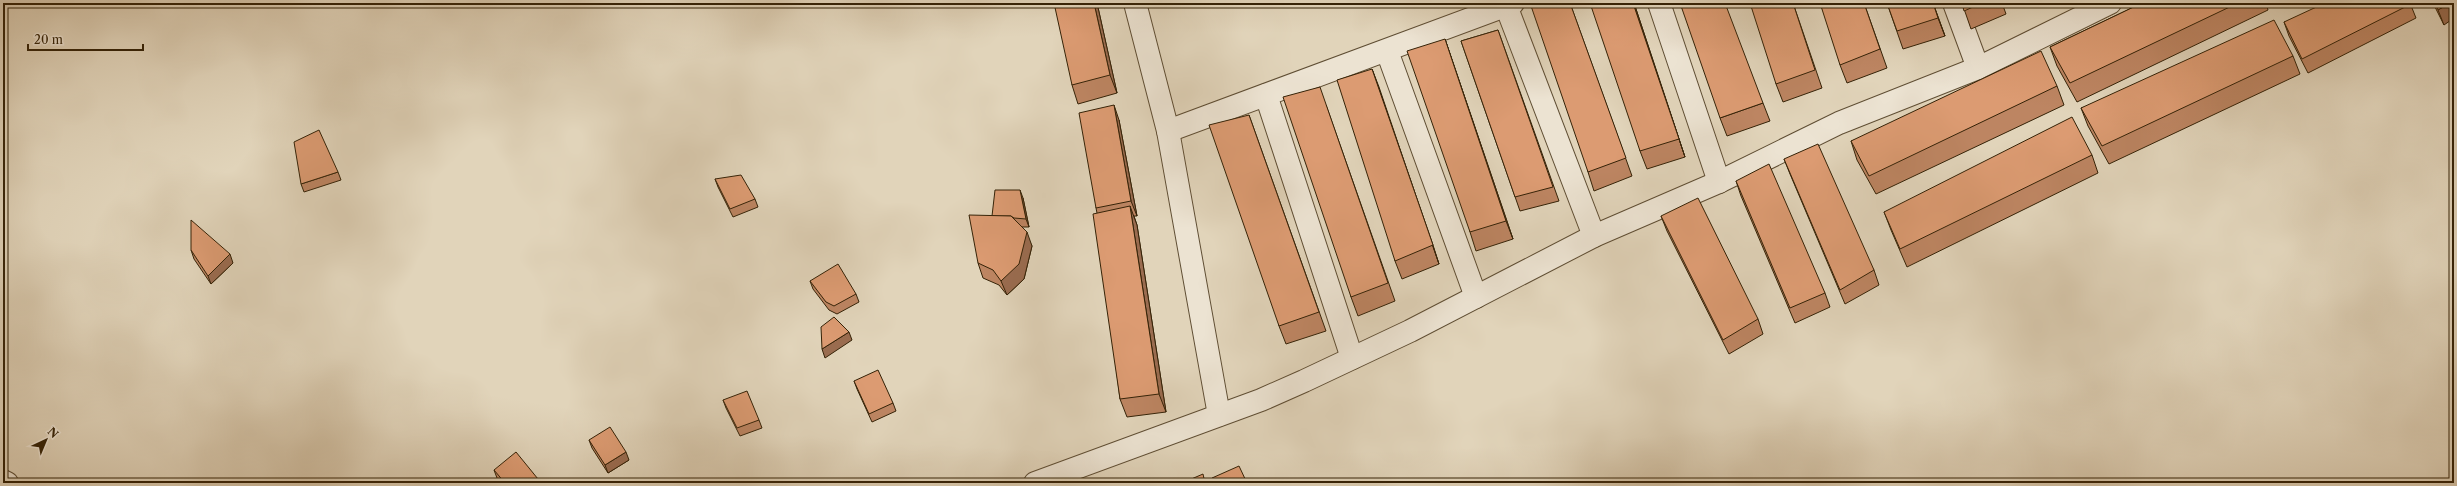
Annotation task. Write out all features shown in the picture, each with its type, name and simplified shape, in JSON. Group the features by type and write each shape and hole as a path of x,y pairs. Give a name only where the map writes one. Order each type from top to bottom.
{"street":[{"path":"1135,3 1168,131 1219,415"},
{"path":"1659,3 1719,182"},
{"path":"1954,3 1978,68"},
{"path":"1035,483 1276,394 1476,297 1594,236 1719,182 1839,123 1978,68 2110,3"},
{"path":"1168,131 1508,4 1594,236"},
{"path":"1387,50 1476,297"},
{"path":"1266,95 1352,358"},
{"path":"3,481 7,483"}],"building":[{"path":"1054,3 1094,3 1110,75 1072,85"},
{"path":"1530,3 1570,3 1626,158 1588,172"},
{"path":"1590,3 1633,3 1679,139 1640,151"},
{"path":"1680,3 1725,3 1763,103 1720,118"},
{"path":"1750,3 1793,3 1815,70 1776,84"},
{"path":"1820,3 1864,3 1880,49 1840,65"},
{"path":"1887,3 1933,3 1938,18 1897,31"},
{"path":"1962,3 1982,3 1964,11"},
{"path":"2142,3 2238,3 2070,83 2050,47"},
{"path":"2325,3 2411,4 2302,59 2284,22"},
{"path":"2435,3 2450,3 2438,10"},
{"path":"2274,20 2293,56 2102,146 2081,108"},
{"path":"1498,30 1553,187 1515,197 1461,41"},
{"path":"1445,39 1506,221 1470,232 1407,51"},
{"path":"2041,51 2057,86 1869,176 1851,141"},
{"path":"1372,69 1433,245 1395,261 1337,80"},
{"path":"1320,87 1388,283 1351,297 1283,97"},
{"path":"1114,105 1131,201 1096,208 1079,113"},
{"path":"1249,115 1319,312 1279,326 1209,125"},
{"path":"2072,117 2092,155 1900,249 1884,212"},
{"path":"319,130 338,172 301,184 294,142"},
{"path":"1818,144 1874,270 1840,290 1784,159"},
{"path":"1769,164 1825,293 1790,308 1736,181"},
{"path":"741,175 755,199 730,209 715,179"},
{"path":"995,190 1020,190 1026,219 1014,218 1011,216 992,216"},
{"path":"1698,198 1758,319 1723,340 1661,216"},
{"path":"1130,206 1159,394 1120,399 1093,214"},
{"path":"969,215 1011,216 1027,232 1019,264 1001,281 993,270 978,263"},
{"path":"191,220 230,254 208,276 191,250"},
{"path":"838,264 856,294 834,306 826,302 810,281"},
{"path":"834,317 849,332 822,349 821,327"},
{"path":"878,370 893,403 869,414 854,381"},
{"path":"747,391 759,420 737,428 723,400"},
{"path":"610,427 626,452 605,465 589,440"},
{"path":"516,452 538,479 532,483 505,483 494,470"},
{"path":"1239,466 1247,483 1214,483 1212,478"},
{"path":"1203,474 1205,483 1182,483"}]}
